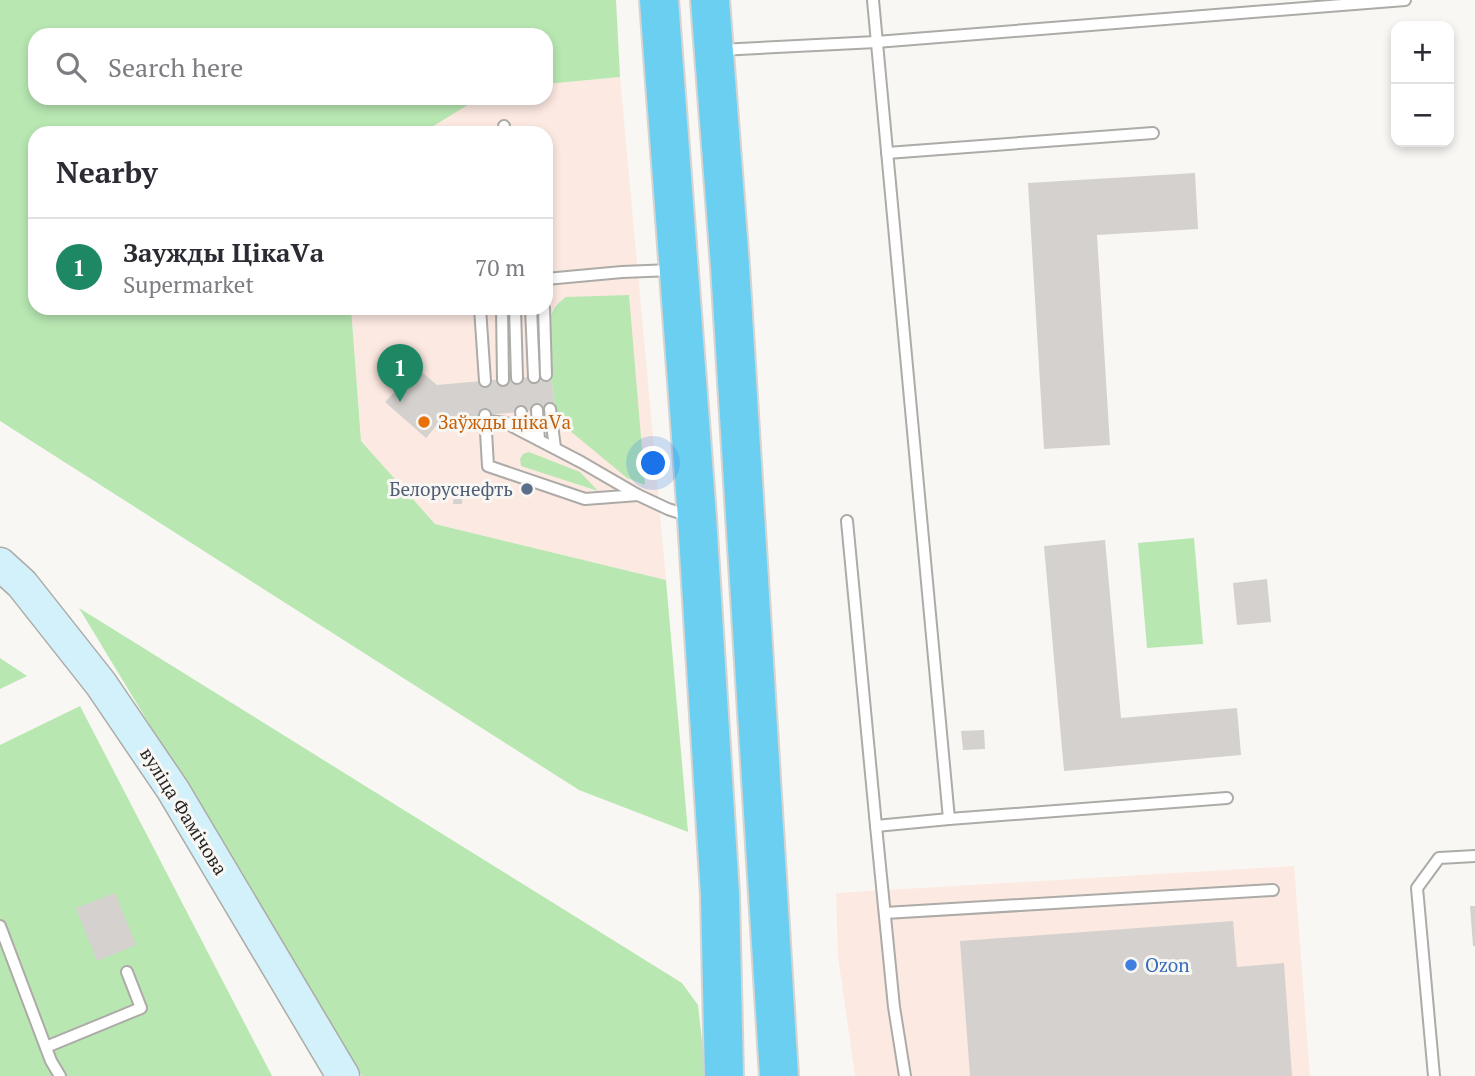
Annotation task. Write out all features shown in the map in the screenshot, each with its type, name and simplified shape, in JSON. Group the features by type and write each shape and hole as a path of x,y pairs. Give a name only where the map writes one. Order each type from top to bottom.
{"highway":[{"path":"659,0 720,895 724,1076"},
{"path":"710,0 732,293 779,1076"}],"main road":[{"name":"вуліца Фамічова","path":"0,564 22,584 101,684 173,790 343,1076"}],"lane":[{"path":"873,0 949,820"},
{"path":"714,50 876,42 1405,0"},
{"path":"887,153 1153,133"},
{"path":"553,278 678,270"},
{"path":"480,315 485,381"},
{"path":"502,315 503,380"},
{"path":"516,315 517,378"},
{"path":"531,315 534,377"},
{"path":"544,315 546,376"},
{"path":"550,409 555,448"},
{"path":"537,410 539,440"},
{"path":"521,412 524,432"},
{"path":"638,495 585,499 488,466 486,418 505,418 524,432 638,495 696,518"},
{"path":"847,521 894,1007 905,1076"},
{"path":"876,826 1227,798"},
{"path":"1434,1076 1417,888 1439,858 1475,856"},
{"path":"885,913 1273,890"},
{"path":"0,926 51,1061 60,1076"},
{"path":"46,1047 141,1008 127,972"}],"shaded area":[{"path":"620,77 666,580 435,524 361,441 352,315 553,315 553,126 433,126 468,105 553,105 553,83"},
{"path":"1294,866 1310,1076 855,1076 838,956 836,893"}],"green space":[{"path":"0,0 616,0 620,77 553,83 553,28 28,28 28,105 468,105 433,126 28,126 28,315 352,315 361,441 435,524 666,580 688,832 579,790 0,421"},
{"path":"629,295 645,485 627,478 563,425 555,408 551,375 551,316 553,310 566,297"},
{"path":"529,452 580,472 598,491 521,466 520,459 523,454"},
{"path":"1194,538 1203,644 1147,648 1138,543"},
{"path":"79,608 682,983 698,1005 706,1076 362,1076"},
{"path":"0,658 27,676 0,689"},
{"path":"80,706 272,1076 0,1076 0,745"}],"building":[{"path":"1195,173 1198,229 1097,235 1110,445 1044,449 1028,183"},
{"path":"417,368 437,385 551,375 555,408 441,420 426,438 385,402"},
{"path":"454,494 463,494 462,504 453,504"},
{"path":"1105,540 1121,718 1237,708 1241,755 1064,771 1044,546"},
{"path":"1267,579 1271,622 1237,625 1233,583"},
{"path":"984,730 985,749 963,750 961,731"},
{"path":"115,893 136,945 97,961 76,908"},
{"path":"1470,906 1475,906 1475,946 1473,946"},
{"path":"1233,921 1237,967 1284,963 1292,1076 970,1076 960,941"}],"place":[{"name":"Заужды ЦікаVа","path":"400,402"},
{"name":"Заўжды цікаVа","path":"424,422"},
{"name":"Белоруснефть","path":"527,489"},
{"name":"Ozon","path":"1131,965"}]}
